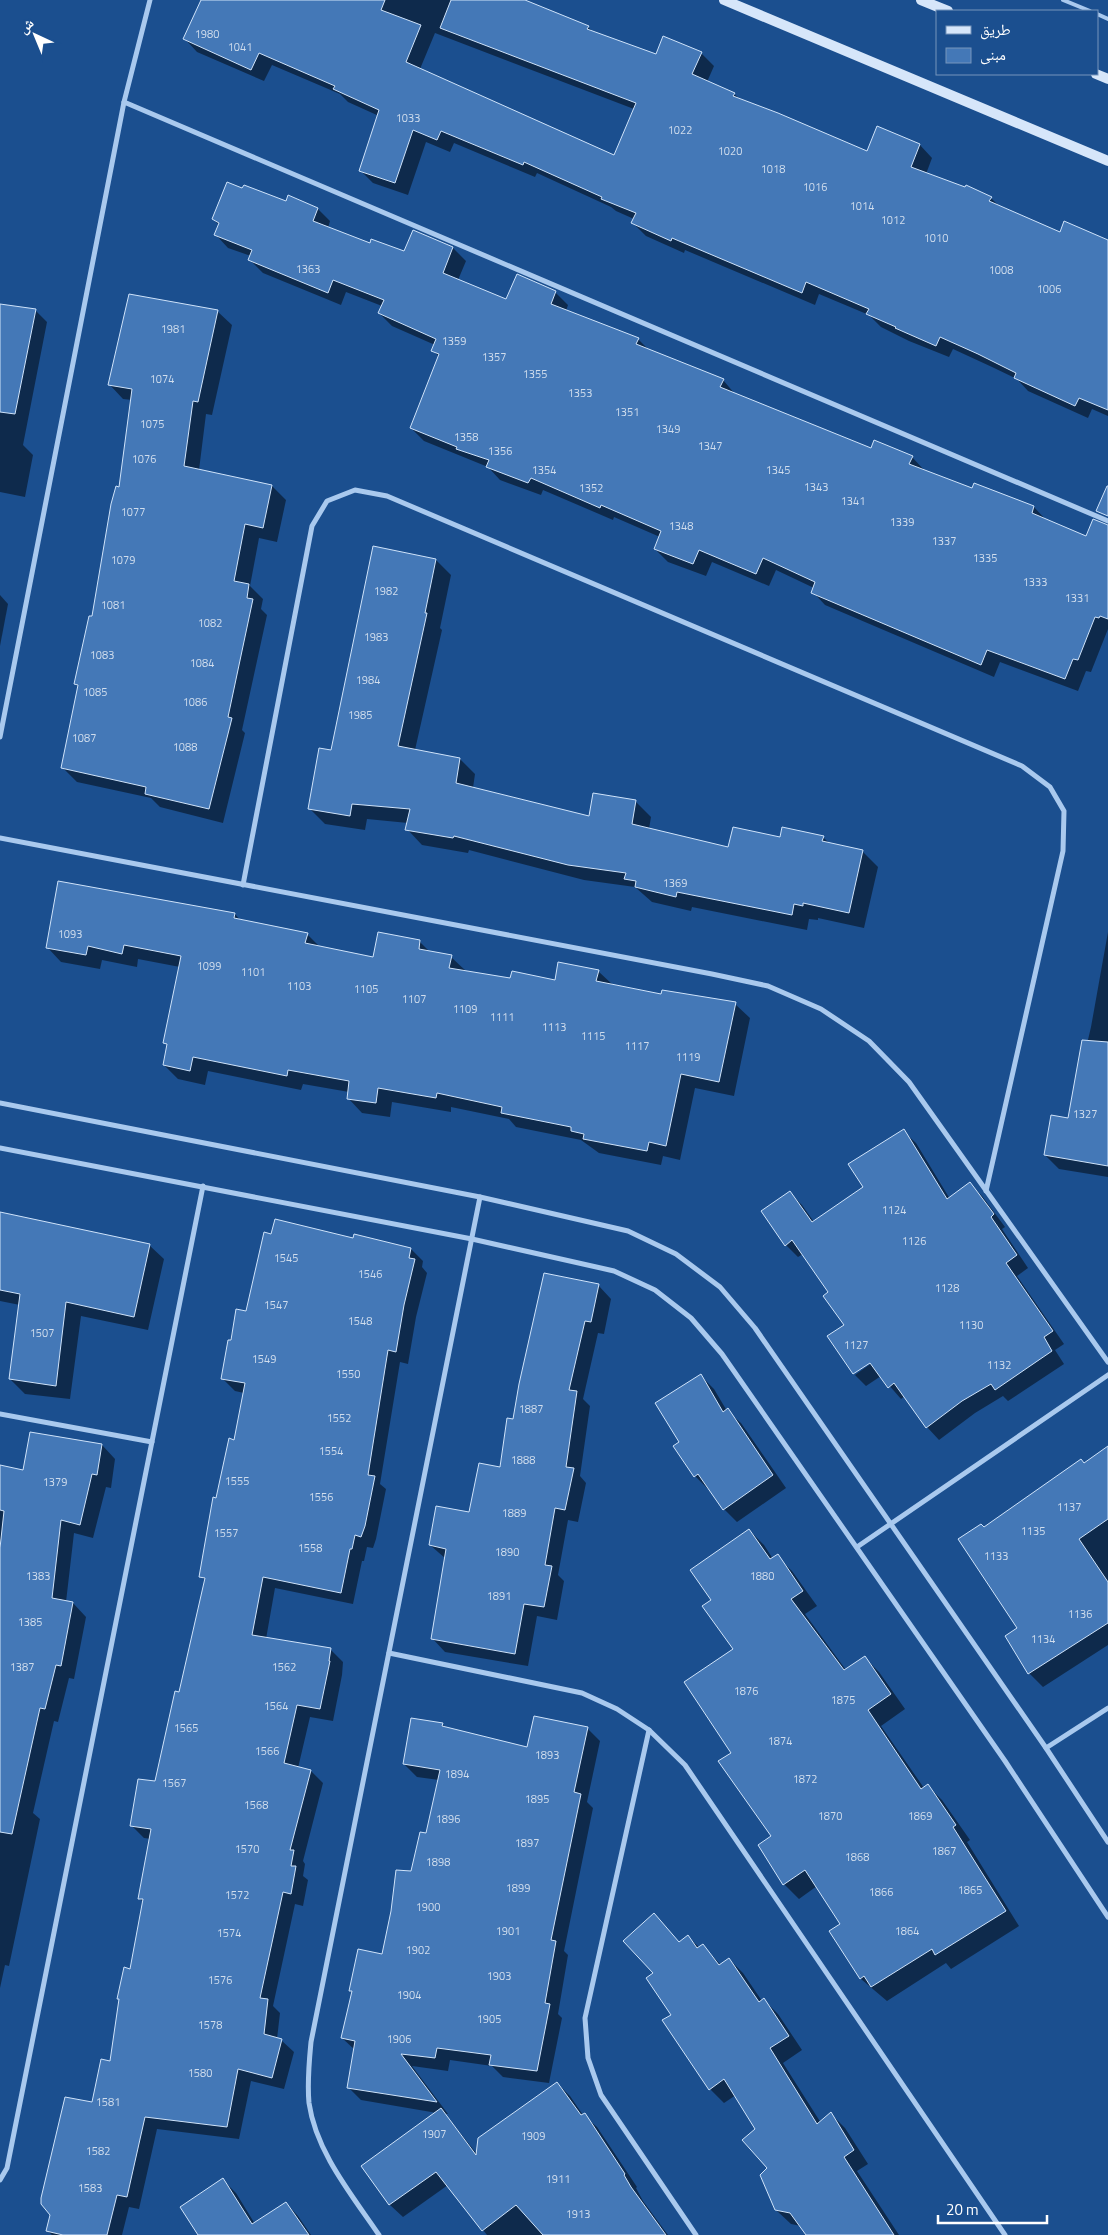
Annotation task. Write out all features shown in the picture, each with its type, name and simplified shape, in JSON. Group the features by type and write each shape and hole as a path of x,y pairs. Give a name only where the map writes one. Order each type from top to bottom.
{"street":[{"path":"0,737 124,102 150,0"},
{"path":"724,0 1108,161"},
{"path":"921,0 946,10"},
{"path":"124,102 1108,521"},
{"path":"243,884 312,526 327,501 355,490 387,496 1022,766 1050,787 1064,811 1063,851 986,1191"},
{"path":"0,838 768,986 821,1009 869,1041 909,1082 1108,1362"},
{"path":"0,1103 480,1197 628,1231 676,1254 720,1287 755,1328 1046,1748 1108,1842"},
{"path":"0,1148 472,1239 614,1271 655,1290 690,1318 722,1354 1005,1761 1108,1917"},
{"path":"0,2180 7,2168 9,2159 203,1186"},
{"path":"379,2235 345,2185 318,2135 310,2105 308,2073 313,2032 480,1197"},
{"path":"857,1547 1108,1375"},
{"path":"0,1414 152,1442"},
{"path":"390,1653 582,1693 617,1709 649,1730 685,1765 1005,2235"},
{"path":"1046,1748 1108,1708"},
{"path":"649,1730 585,2018 588,2058 601,2094 696,2235"}],"lane":[{"path":"1063,0 1088,10"}],"building":[{"path":"201,0 385,0 381,10 421,25 406,62 614,155 636,103 440,28 451,0 525,0 589,26 587,29 656,54 663,36 702,52 692,74 735,93 733,96 867,151 877,126 920,144 911,167 965,187 966,185 992,197 989,201 1060,232 1064,221 1108,240 1108,410 1079,398 1075,406 1014,378 1016,373 978,354 940,337 936,346 866,314 869,309 806,282 802,293 672,238 671,241 631,223 636,213 601,199 602,197 524,162 523,165 441,131 437,140 413,130 395,183 359,171 379,110 333,89 335,86 259,53 251,70 183,39"},
{"path":"227,182 242,188 244,185 286,201 288,195 318,208 313,221 370,243 371,239 404,251 413,230 453,247 443,273 506,299 517,274 556,291 551,304 639,338 636,344 724,379 720,387 871,448 874,440 913,456 909,464 972,488 974,483 1034,506 1032,513 1086,536 1093,519 1108,525 1108,619 1100,616 1099,618 1095,617 1078,660 1073,659 1065,679 987,650 981,665 811,593 815,582 763,558 756,574 699,550 693,564 654,549 661,531 601,505 600,508 531,478 528,483 486,467 489,460 456,449 457,447 410,428 439,354 431,351 436,339 378,313 384,300 333,280 328,293 248,260 252,250 214,235 219,223 212,219"},
{"path":"129,294 218,310 198,402 193,401 184,466 272,485 263,528 245,524 234,581 249,584 247,598 253,599 228,717 232,718 209,809 145,794 146,787 61,768 78,685 74,684 89,616 92,616 111,504 116,486 119,487 132,389 108,385"},
{"path":"0,304 36,309 15,414 0,412"},
{"path":"1108,486 1108,516 1096,511"},
{"path":"373,546 436,559 425,613 427,613 398,746 460,758 456,783 589,816 593,793 636,800 632,824 728,847 733,827 780,837 782,827 824,836 822,841 863,850 849,913 803,903 803,906 794,904 792,915 677,892 676,897 635,887 636,881 624,879 626,873 568,865 454,836 453,838 405,830 410,809 352,804 350,816 308,809 319,748 331,750"},
{"path":"58,881 235,913 234,918 308,933 305,943 373,957 378,932 420,940 419,949 452,955 449,968 510,978 512,971 555,980 558,962 599,970 596,981 661,994 662,990 736,1002 719,1082 681,1074 666,1146 649,1142 647,1151 583,1139 584,1134 571,1131 571,1127 501,1113 502,1107 437,1093 436,1098 378,1088 376,1103 347,1099 349,1081 288,1070 287,1076 193,1057 190,1071 163,1065 167,1044 163,1043 181,956 124,945 122,954 88,946 86,955 46,948"},
{"path":"1082,1040 1108,1042 1108,1166 1044,1155 1051,1115 1068,1118"},
{"path":"904,1129 947,1199 970,1182 994,1214 991,1217 1017,1255 1006,1263 1053,1331 1044,1337 1052,1351 995,1390 991,1384 962,1401 926,1428 894,1383 888,1388 870,1363 853,1374 827,1336 844,1325 823,1296 828,1292 792,1240 785,1246 761,1211 790,1191 812,1222 863,1187 848,1164"},
{"path":"0,1212 150,1244 134,1317 66,1302 56,1386 9,1379 20,1294 0,1290"},
{"path":"275,1219 353,1238 354,1234 411,1248 409,1258 415,1259 404,1305 396,1352 388,1350 368,1475 375,1476 365,1526 361,1537 355,1535 352,1549 350,1549 341,1593 263,1577 252,1635 331,1648 320,1709 297,1705 284,1763 311,1770 290,1850 294,1850 291,1866 296,1866 291,1894 283,1892 260,1998 268,1999 264,2034 282,2039 272,2078 238,2069 227,2127 145,2117 127,2197 117,2195 107,2235 63,2235 46,2231 50,2215 41,2204 41,2198 65,2097 92,2102 101,2059 110,2061 119,1999 117,1999 124,1967 130,1969 143,1899 138,1899 151,1829 130,1826 138,1779 155,1781 175,1691 179,1692 205,1578 199,1577 213,1497 216,1498 229,1438 234,1440 245,1383 221,1379 228,1340 231,1340 236,1309 246,1311 264,1232 271,1234"},
{"path":"544,1273 599,1284 591,1322 585,1321 569,1390 577,1391 566,1467 574,1468 565,1510 555,1508 545,1565 552,1566 544,1607 524,1604 515,1654 431,1639 446,1549 429,1545 436,1506 469,1512 479,1463 500,1467 507,1418 513,1419"},
{"path":"701,1374 723,1412 728,1408 773,1475 723,1510 698,1474 694,1477 673,1446 679,1442 655,1403"},
{"path":"30,1432 102,1444 97,1475 92,1474 80,1525 61,1520 52,1598 73,1602 61,1666 56,1665 45,1709 40,1708 12,1834 0,1832 0,1548 4,1511 0,1510 0,1465 23,1470"},
{"path":"1108,1446 1108,1519 1079,1539 1108,1582 1108,1623 1028,1674 1005,1636 1017,1628 958,1539 981,1524 984,1527 1081,1459 1084,1463"},
{"path":"749,1529 770,1559 778,1554 803,1591 791,1599 844,1670 865,1656 891,1694 868,1710 921,1789 928,1784 956,1825 953,1827 1006,1911 935,1955 932,1949 871,1987 864,1976 860,1979 829,1931 840,1924 805,1870 783,1885 758,1845 771,1836 718,1761 731,1753 684,1682 733,1649 702,1606 711,1600 690,1570"},
{"path":"534,1716 588,1727 574,1792 581,1794 551,1940 556,1941 545,2003 550,2004 537,2071 489,2065 491,2055 437,2048 435,2058 401,2054 437,2102 347,2088 355,2041 341,2038 352,1991 349,1991 358,1949 382,1954 391,1911 396,1870 411,1871 420,1832 426,1833 440,1770 403,1764 411,1718 443,1723 442,1726 527,1747"},
{"path":"654,1913 679,1942 688,1935 697,1948 703,1944 719,1965 729,1958 759,2002 764,1998 789,2036 770,2048 817,2124 831,2112 854,2150 844,2157 894,2235 806,2235 790,2213 775,2210 760,2175 767,2168 742,2140 755,2129 724,2079 709,2090 662,2020 671,2015 646,1978 653,1973 623,1941"},
{"path":"557,2082 581,2115 585,2113 625,2174 631,2187 666,2235 543,2235 516,2205 482,2231 436,2172 389,2205 361,2166 441,2108 476,2155 478,2138"},
{"path":"223,2178 252,2224 286,2202 309,2235 198,2235 180,2207"}]}
